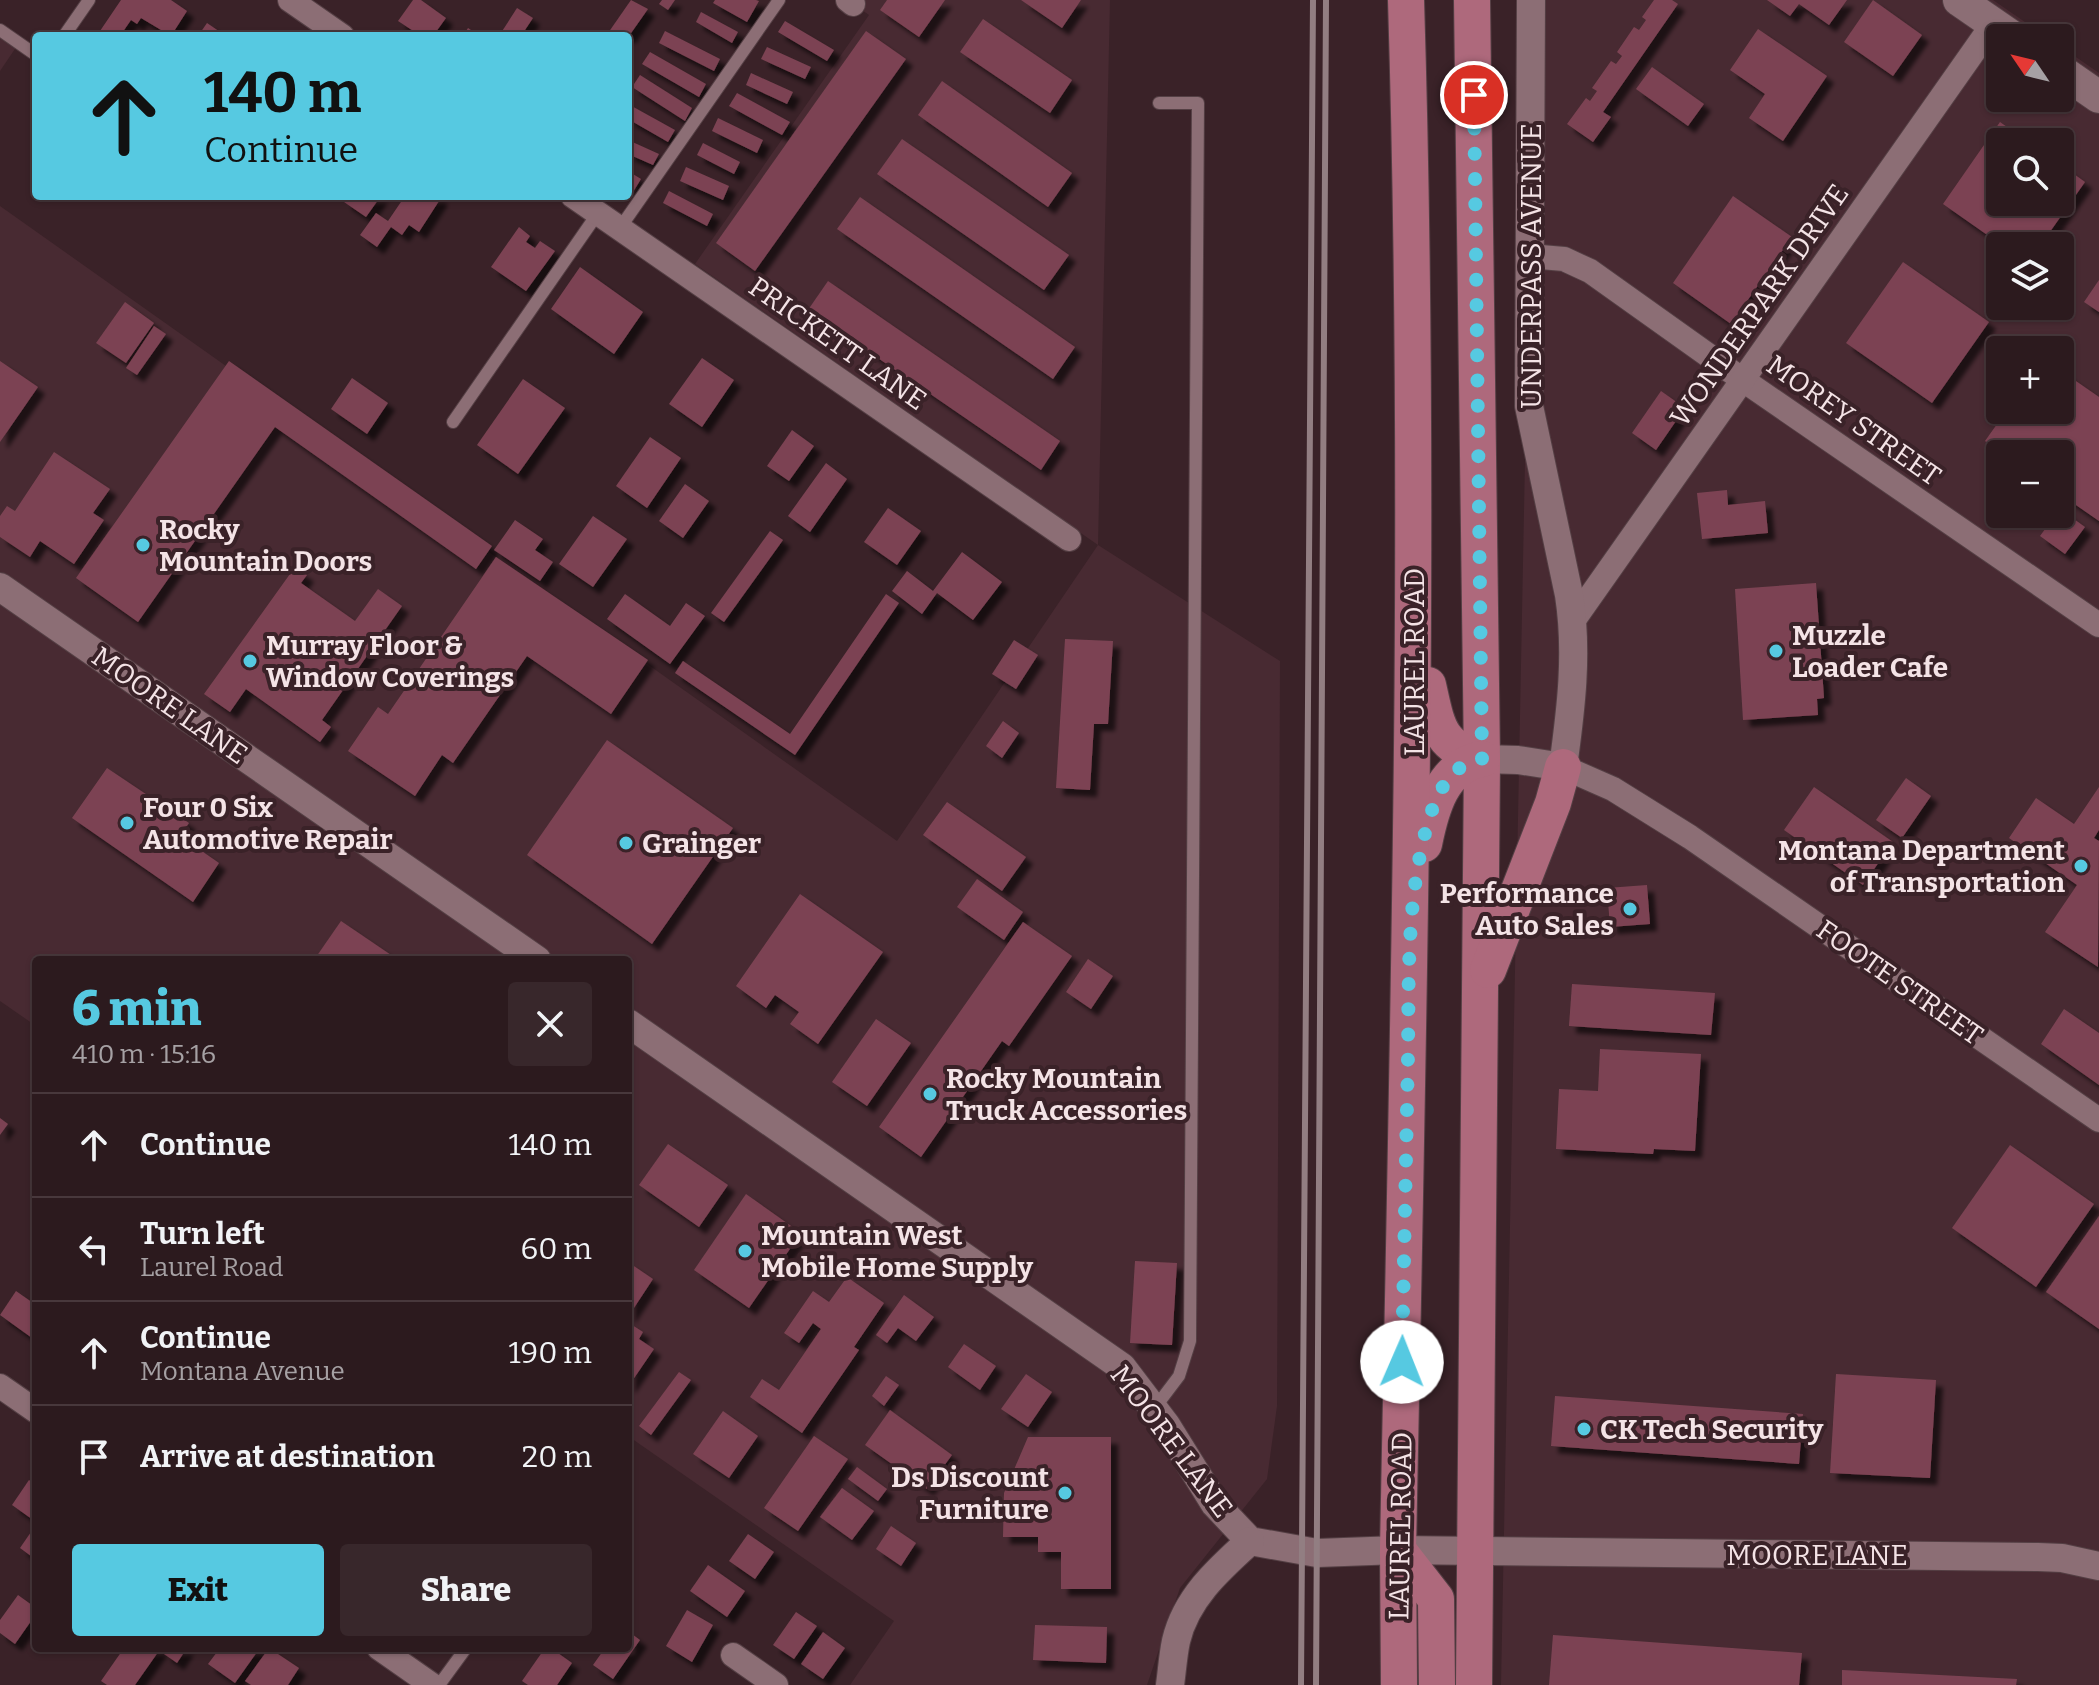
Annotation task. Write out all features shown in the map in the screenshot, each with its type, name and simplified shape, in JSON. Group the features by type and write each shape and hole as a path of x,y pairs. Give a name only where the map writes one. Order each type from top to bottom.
{"main road":[{"path":"1406,0 1410,119"},
{"path":"1410,119 1416,0"},
{"path":"1472,0 1482,759 1474,1685"},
{"path":"1475,158 1491,86 1495,0"},
{"path":"1959,0 1994,24"},
{"path":"2074,80 2099,97"},
{"name":"LAUREL ROAD","path":"1399,1685 1398,1550 1414,625 1410,119"},
{"path":"1414,625 1442,736 1454,748 1482,759"},
{"path":"1411,915 1429,821 1436,802 1457,769 1469,761 1482,759"},
{"path":"1479,998 1553,803 1563,767"},
{"path":"1398,1550 1436,1599 1437,1685"}],"street":[{"path":"290,0 336,32"},
{"name":"UNDERPASS AVENUE","path":"1531,0 1529,406 1573,621 1574,670 1563,767"},
{"name":"WONDERPARK DRIVE","path":"1573,621 1743,380 1986,55"},
{"name":"PRICKETT LANE","path":"579,200 1069,539"},
{"name":"MOREY STREET","path":"1529,256 1564,259 1584,267 2099,625"},
{"name":"MOORE LANE","path":"0,587 531,956"},
{"name":"FOOTE STREET","path":"1482,759 1518,760 1563,767 1613,789 1690,837 2099,1120"},
{"name":"MOORE LANE","path":"632,1026 1122,1367 1154,1409 1215,1504 1250,1541 1317,1553 1398,1550 2038,1557 2062,1558 2099,1566"},
{"path":"0,1386 32,1408"},
{"path":"1170,1685 1176,1639 1191,1605 1216,1571 1250,1541"},
{"path":"385,1652 432,1685"},
{"path":"733,1655 770,1683"}],"lane":[{"path":"67,32 89,0"},
{"path":"620,228 779,0"},
{"path":"0,30 32,52"},
{"path":"1154,1409 1179,1376 1190,1341 1198,103 1159,103"},
{"path":"453,422 598,213"},
{"path":"439,1685 463,1652"}],"shaded area":[{"path":"848,0 1110,0 1098,545 695,264 869,15"},
{"path":"1530,0 1993,0 2028,24 1986,24 1986,112 2074,112 2074,56 2099,73 2099,1685 1501,1685 1529,256"},
{"path":"0,30 19,43 0,71"},
{"path":"0,206 897,841 1098,545 1280,661 1277,1406 1267,1479 1180,1588 1147,1685 850,1685 894,1621 632,1439 632,956 32,956 32,1023 0,1001"}],"building":[{"path":"121,0 171,0 187,11 174,32 164,32 141,18 137,24 131,20 123,32 100,31"},
{"path":"413,0 421,0 446,18 436,32 415,32 398,21"},
{"path":"631,0 648,9 632,32 609,32"},
{"path":"662,0 675,0 668,10 659,4"},
{"path":"715,0 759,1 747,22 713,3"},
{"path":"887,0 945,0 919,37 880,10"},
{"path":"1021,0 1081,0 1062,28"},
{"path":"1654,0 1672,0 1678,4 1603,112 1611,117 1593,142 1567,124 1586,98 1590,101 1597,91 1592,88 1611,61 1616,64 1622,56 1617,52 1634,27 1639,30 1646,20 1642,17"},
{"path":"1767,0 1847,0 1829,25 1799,4 1790,16"},
{"path":"1873,0 1922,35 1893,76 1844,42"},
{"path":"517,8 533,18 524,32 502,32"},
{"path":"701,12 738,32 732,43 696,22"},
{"path":"983,19 1072,80 1050,113 960,52"},
{"path":"785,21 834,50 827,61 778,32"},
{"path":"207,23 220,32 201,32"},
{"path":"1758,29 1827,76 1783,141 1749,118 1765,94 1730,70"},
{"path":"665,31 720,59 714,71 659,43"},
{"path":"866,31 906,59 755,271 716,243"},
{"path":"767,47 811,67 805,79 761,59"},
{"path":"650,52 706,84 699,97 642,64"},
{"path":"1652,67 1704,104 1688,126 1636,89"},
{"path":"751,73 793,92 787,104 746,85"},
{"path":"640,75 692,108 685,121 632,87"},
{"path":"942,81 1072,173 1048,207 918,115"},
{"path":"737,93 790,122 782,135 729,106"},
{"path":"632,106 675,130 668,142 632,121"},
{"path":"718,118 763,140 757,153 712,131"},
{"path":"902,139 1069,255 1044,290 877,174"},
{"path":"632,142 659,154 653,165 632,156"},
{"path":"1986,142 1986,216 2061,216 2050,232 1986,234 1943,204"},
{"path":"703,143 740,162 734,174 697,155"},
{"path":"686,167 729,186 723,200 680,181"},
{"path":"632,173 641,179 632,194"},
{"path":"2074,174 2085,182 2074,198"},
{"path":"669,191 713,214 707,226 663,203"},
{"path":"1733,196 1792,237 1731,324 1673,283"},
{"path":"860,197 1075,347 1053,379 837,229"},
{"path":"345,200 378,200 366,217"},
{"path":"402,200 440,200 419,232 409,225 402,235 391,227 377,247 360,235 376,213 388,221"},
{"path":"519,227 530,236 526,242 535,248 540,241 555,251 526,291 491,267"},
{"path":"1903,262 1989,322 1932,403 1846,343"},
{"path":"580,267 643,312 614,354 551,309"},
{"path":"2099,280 2099,312 2084,302"},
{"path":"828,281 1060,441 1041,470 808,310"},
{"path":"125,302 154,323 126,363 96,343"},
{"path":"154,326 166,334 137,375 126,368"},
{"path":"702,358 734,380 702,427 669,404"},
{"path":"0,361 38,387 0,442"},
{"path":"229,361 492,546 476,569 275,427 138,622 76,578"},
{"path":"352,378 388,403 367,434 331,409"},
{"path":"523,379 565,408 518,474 477,445"},
{"path":"2074,380 2099,397 2099,521 2074,504 2074,440 1985,441 1997,424 2074,424"},
{"path":"1661,391 1685,408 1656,450 1632,433"},
{"path":"792,430 814,446 789,481 767,466"},
{"path":"650,437 681,458 647,508 616,486"},
{"path":"54,452 110,489 93,513 104,520 74,564 40,541 30,557 0,537 0,516 7,506 15,511"},
{"path":"826,463 847,479 810,532 788,516"},
{"path":"685,484 709,501 683,538 659,521"},
{"path":"1727,490 1728,505 1765,501 1768,533 1702,539 1697,493"},
{"path":"888,508 921,531 897,565 864,542"},
{"path":"593,516 627,539 593,587 559,564"},
{"path":"2074,519 2085,527 2065,554 2040,536 2046,528 2074,528"},
{"path":"515,520 543,539 535,550 553,562 540,581 494,550"},
{"path":"770,531 783,540 724,622 711,613"},
{"path":"962,552 1002,582 973,620 937,593 922,614 892,591 907,571 933,591"},
{"path":"496,557 648,660 611,714 527,656 453,763 442,755 415,796 348,751 378,707 388,714"},
{"path":"295,567 307,575 301,583 355,621 378,589 402,606 322,720 331,727 320,742 246,689 230,712 204,694"},
{"path":"1816,583 1824,698 1817,699 1818,715 1743,720 1735,589"},
{"path":"625,594 670,626 686,603 705,616 670,664 607,619"},
{"path":"886,594 899,603 795,755 675,673 683,661 790,734"},
{"path":"1065,639 1113,641 1108,724 1094,724 1090,790 1056,788"},
{"path":"1014,640 1038,655 1016,689 992,674"},
{"path":"1003,721 1019,733 1002,758 986,746"},
{"path":"607,740 733,828 652,944 527,855"},
{"path":"107,768 189,823 180,836 219,863 193,902 72,818"},
{"path":"1906,778 1931,796 1902,838 1876,820"},
{"path":"1814,787 1893,842 1863,885 1784,830"},
{"path":"2099,787 2099,830 2094,838 2099,841 2098,967 2045,932 2077,885 2009,838 2036,798 2074,824"},
{"path":"947,802 1026,857 1002,891 923,835"},
{"path":"977,879 1023,912 1004,940 957,907"},
{"path":"1647,885 1650,924 1610,927 1607,888"},
{"path":"800,894 883,952 818,1044 790,1024 799,1012 775,995 766,1008 736,986"},
{"path":"341,921 393,956 317,956"},
{"path":"1023,922 1072,956 1009,1046 1002,1041 921,1157 879,1127"},
{"path":"1088,959 1113,976 1091,1009 1066,992"},
{"path":"1572,984 1715,993 1711,1035 1569,1026"},
{"path":"2064,1009 2099,1033 2099,1085 2041,1044"},
{"path":"876,1019 911,1043 867,1106 832,1082"},
{"path":"1600,1049 1701,1054 1695,1151 1654,1149 1653,1154 1556,1149 1559,1089 1598,1091"},
{"path":"0,1118 8,1124 0,1135"},
{"path":"668,1144 728,1185 699,1227 639,1185"},
{"path":"2010,1145 2094,1204 2036,1287 1952,1228"},
{"path":"746,1194 801,1233 749,1308 694,1270"},
{"path":"2099,1216 2099,1329 2046,1292"},
{"path":"1135,1261 1177,1263 1172,1345 1130,1343"},
{"path":"632,1265 653,1279 632,1311"},
{"path":"847,1277 884,1303 854,1347 859,1350 802,1433 750,1397 762,1379 779,1390 821,1329 813,1323 799,1343 784,1333 813,1291 829,1302"},
{"path":"16,1291 32,1302 32,1338 0,1315"},
{"path":"904,1295 934,1317 916,1341 898,1328 887,1343 876,1335"},
{"path":"632,1325 643,1332 639,1339 654,1349 632,1381"},
{"path":"964,1344 996,1366 980,1390 948,1367"},
{"path":"679,1372 691,1380 651,1435 639,1426"},
{"path":"1026,1374 1052,1392 1028,1427 1001,1409"},
{"path":"1836,1374 1936,1380 1930,1478 1830,1473"},
{"path":"886,1376 899,1385 884,1406 872,1396"},
{"path":"1555,1396 1803,1414 1799,1464 1551,1446"},
{"path":"890,1410 952,1455 927,1489 865,1445"},
{"path":"723,1411 758,1436 729,1478 693,1454"},
{"path":"814,1436 848,1459 798,1531 764,1508"},
{"path":"1028,1437 1111,1437 1111,1589 1061,1589 1061,1552 1038,1552 1038,1537 1003,1537 1004,1493"},
{"path":"857,1467 887,1489 878,1501 848,1479"},
{"path":"29,1480 32,1482 32,1519 12,1505"},
{"path":"842,1488 874,1511 852,1540 820,1517"},
{"path":"891,1526 916,1543 901,1566 876,1549"},
{"path":"31,1532 32,1557 20,1548"},
{"path":"748,1534 774,1552 755,1579 729,1561"},
{"path":"708,1565 745,1591 727,1617 690,1591"},
{"path":"18,1595 32,1605 32,1620 15,1644 0,1633 0,1620"},
{"path":"687,1610 713,1625 692,1662 666,1646"},
{"path":"796,1612 817,1626 794,1659 773,1645"},
{"path":"1035,1625 1107,1627 1106,1663 1033,1660"},
{"path":"823,1632 845,1648 823,1679 801,1664"},
{"path":"632,1634 640,1640 632,1652"},
{"path":"1553,1635 1802,1653 1799,1685 1549,1685"},
{"path":"121,1652 158,1652 135,1685 107,1685 101,1681"},
{"path":"165,1652 184,1652 177,1663"},
{"path":"217,1652 257,1652 235,1683 208,1664"},
{"path":"266,1652 275,1652 299,1668 288,1685 251,1685 245,1681"},
{"path":"542,1652 557,1652 572,1663 557,1685 528,1685 522,1681"},
{"path":"602,1652 632,1652 613,1679 593,1665"},
{"path":"1842,1670 2017,1679 2016,1685 1842,1685"}],"railway":[{"path":"1301,1685 1313,0"},
{"path":"1316,1685 1326,0"}],"place":[{"name":"Rocky Mountain Doors","path":"143,545"},
{"name":"Muzzle Loader Cafe","path":"1776,651"},
{"name":"Murray Floor & Window Coverings","path":"250,661"},
{"name":"Four 0 Six Automotive Repair","path":"127,823"},
{"name":"Grainger","path":"626,843"},
{"name":"Montana Department of Transportation","path":"2081,866"},
{"name":"Performance Auto Sales","path":"1630,909"},
{"name":"Rocky Mountain Truck Accessories","path":"930,1094"},
{"name":"Mountain West Mobile Home Supply","path":"745,1251"},
{"name":"CK Tech Security","path":"1584,1429"},
{"name":"Ds Discount Furniture","path":"1065,1493"}],"route":[{"path":"1402,1362 1411,915 1429,821 1436,802 1449,777 1457,769 1469,761 1482,759 1474,95"}]}
